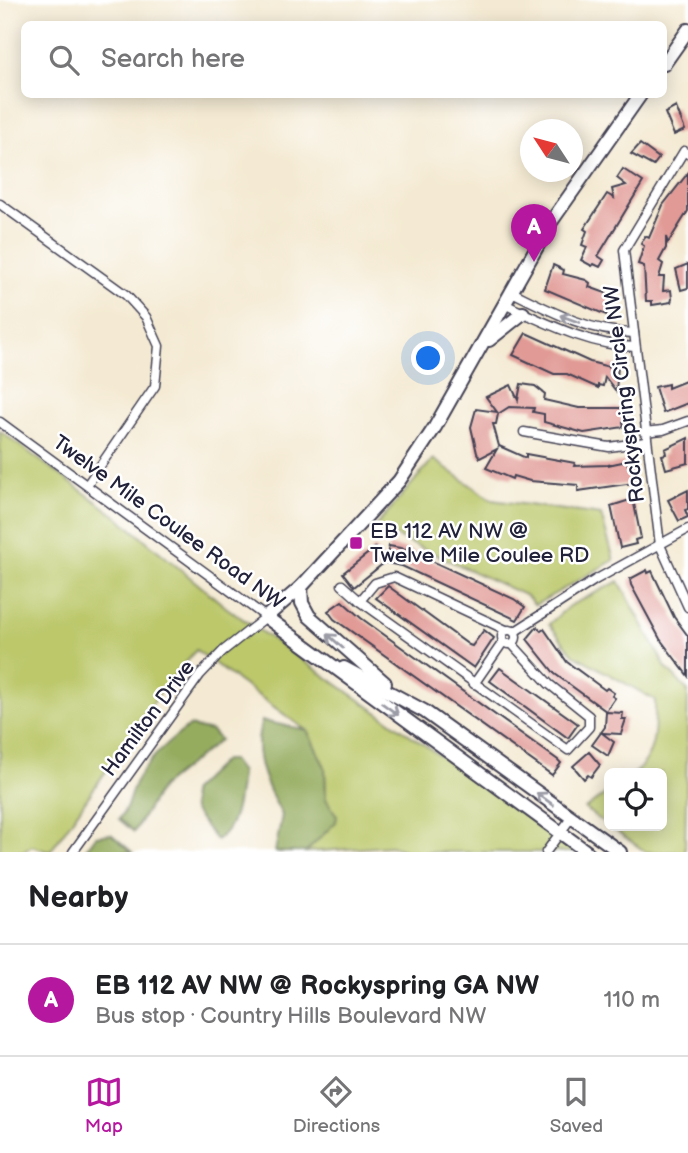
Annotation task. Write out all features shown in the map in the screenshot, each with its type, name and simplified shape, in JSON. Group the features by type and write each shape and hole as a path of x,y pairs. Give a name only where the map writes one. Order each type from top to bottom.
{"main road":[{"path":"667,59 688,30"},
{"path":"266,617 302,587 398,481 435,427 551,222 638,98"},
{"path":"482,347 523,313"},
{"path":"302,587 302,603 309,616 406,700"},
{"name":"Twelve Mile Coulee Road NW","path":"266,617 587,852"},
{"name":"Twelve Mile Coulee Road NW","path":"316,653 406,700 620,852"}],"street":[{"name":"Rockyspring Circle NW","path":"688,154 684,151 671,170 624,250 645,442 660,545 688,607"},
{"path":"0,204 126,295 146,317 159,346 155,386 87,485"},
{"path":"510,291 593,327 612,332 634,333"},
{"path":"504,304 591,341 608,346 635,347"},
{"path":"645,432 663,430 688,421"},
{"name":"Twelve Mile Coulee Road NW","path":"0,422 266,617"},
{"path":"524,432 609,447 645,442"},
{"path":"342,585 557,745 568,750 589,727 589,716 549,684 502,636 688,529"},
{"path":"360,601 375,583 394,577 510,631 516,638 508,643 474,684"},
{"name":"Hamilton Drive","path":"73,852 200,675 223,651 266,617"},
{"path":"547,852 571,818"}],"green space":[{"path":"0,431 115,515 227,608 579,852 409,852 391,846 306,852 335,822 326,799 325,767 307,731 196,650 162,690 50,852 32,846 23,852 0,852"},
{"path":"433,459 492,500 601,515 614,560 535,605 527,596 375,527"},
{"path":"619,581 666,668 688,691 685,852 646,852 616,831 667,831 667,768 640,768 651,750 655,700 573,654 549,624 569,606"},
{"path":"262,721 307,730 325,767 326,799 337,816 336,822 306,852 275,852 282,815 266,782 259,758"},
{"path":"189,726 212,731 220,740 161,787 134,832 119,819 135,783 159,752"},
{"path":"224,760 232,760 241,772 233,819 223,835 216,840 193,810 191,792"},
{"path":"604,795 604,822 585,809"},
{"path":"111,834 132,852 84,852 96,836"}],"building":[{"path":"676,107 685,130 674,135 665,113"},
{"path":"640,144 659,158 653,166 631,154"},
{"path":"623,169 643,182 598,256 604,260 600,267 594,264 592,266 581,260 587,247 582,245 587,231 584,229 607,194 614,198 612,189 626,185 617,178"},
{"path":"688,173 688,211 668,243 666,237 666,248 659,261 663,264 659,277 664,277 663,291 671,290 672,299 671,302 652,305 652,301 646,301 644,266 638,264 644,246 641,244 645,236 649,238 663,205"},
{"path":"688,264 688,288 681,290 676,269"},
{"path":"553,265 564,270 563,274 586,280 590,283 589,287 614,296 606,315 545,289"},
{"path":"526,333 590,362 609,367 609,364 618,366 616,391 605,377 603,386 598,385 598,388 567,374 554,374 513,355"},
{"path":"688,380 688,403 663,413 655,387 668,384 668,388"},
{"path":"521,384 535,386 545,394 544,400 579,408 625,408 627,421 623,422 624,427 584,433 544,422 544,414 533,412 534,408 509,407 498,414 496,424 493,424 499,446 526,458 526,454 575,463 574,466 608,465 627,461 628,465 631,465 634,483 578,491 578,485 530,481 513,476 512,479 486,468 497,449 480,458 477,453 471,427 476,409 497,412 486,397 511,385 518,400"},
{"path":"688,438 688,463 666,469 662,455 666,454 665,449"},
{"path":"688,490 688,509 685,510 688,517 679,521 668,500"},
{"path":"633,499 641,538 635,540 636,544 620,548 611,506"},
{"path":"389,546 406,549 514,599 525,607 517,620 402,566 386,563"},
{"path":"375,548 385,562 354,587 343,573"},
{"path":"647,570 648,573 652,571 674,617 688,636 688,676 660,639 631,585 630,579"},
{"path":"388,586 469,645 472,646 484,630 494,638 474,668 376,598"},
{"path":"342,601 361,618 558,760 561,763 552,775 334,619 328,611"},
{"path":"537,627 541,631 544,629 567,662 605,690 607,688 614,693 612,696 615,698 606,711 555,674 527,639"},
{"path":"500,668 578,724 568,738 490,681"},
{"path":"606,712 623,713 622,719 626,719 621,734 602,733 614,742 608,756 592,745 605,727"},
{"path":"589,752 600,765 591,777 588,775 584,779 573,766"}],"place":[{"name":"EB 112 AV NW @ Rockyspring GA NW","path":"534,262"},
{"name":"EB 112 AV NW @ Twelve Mile Coulee RD","path":"356,543"}]}
